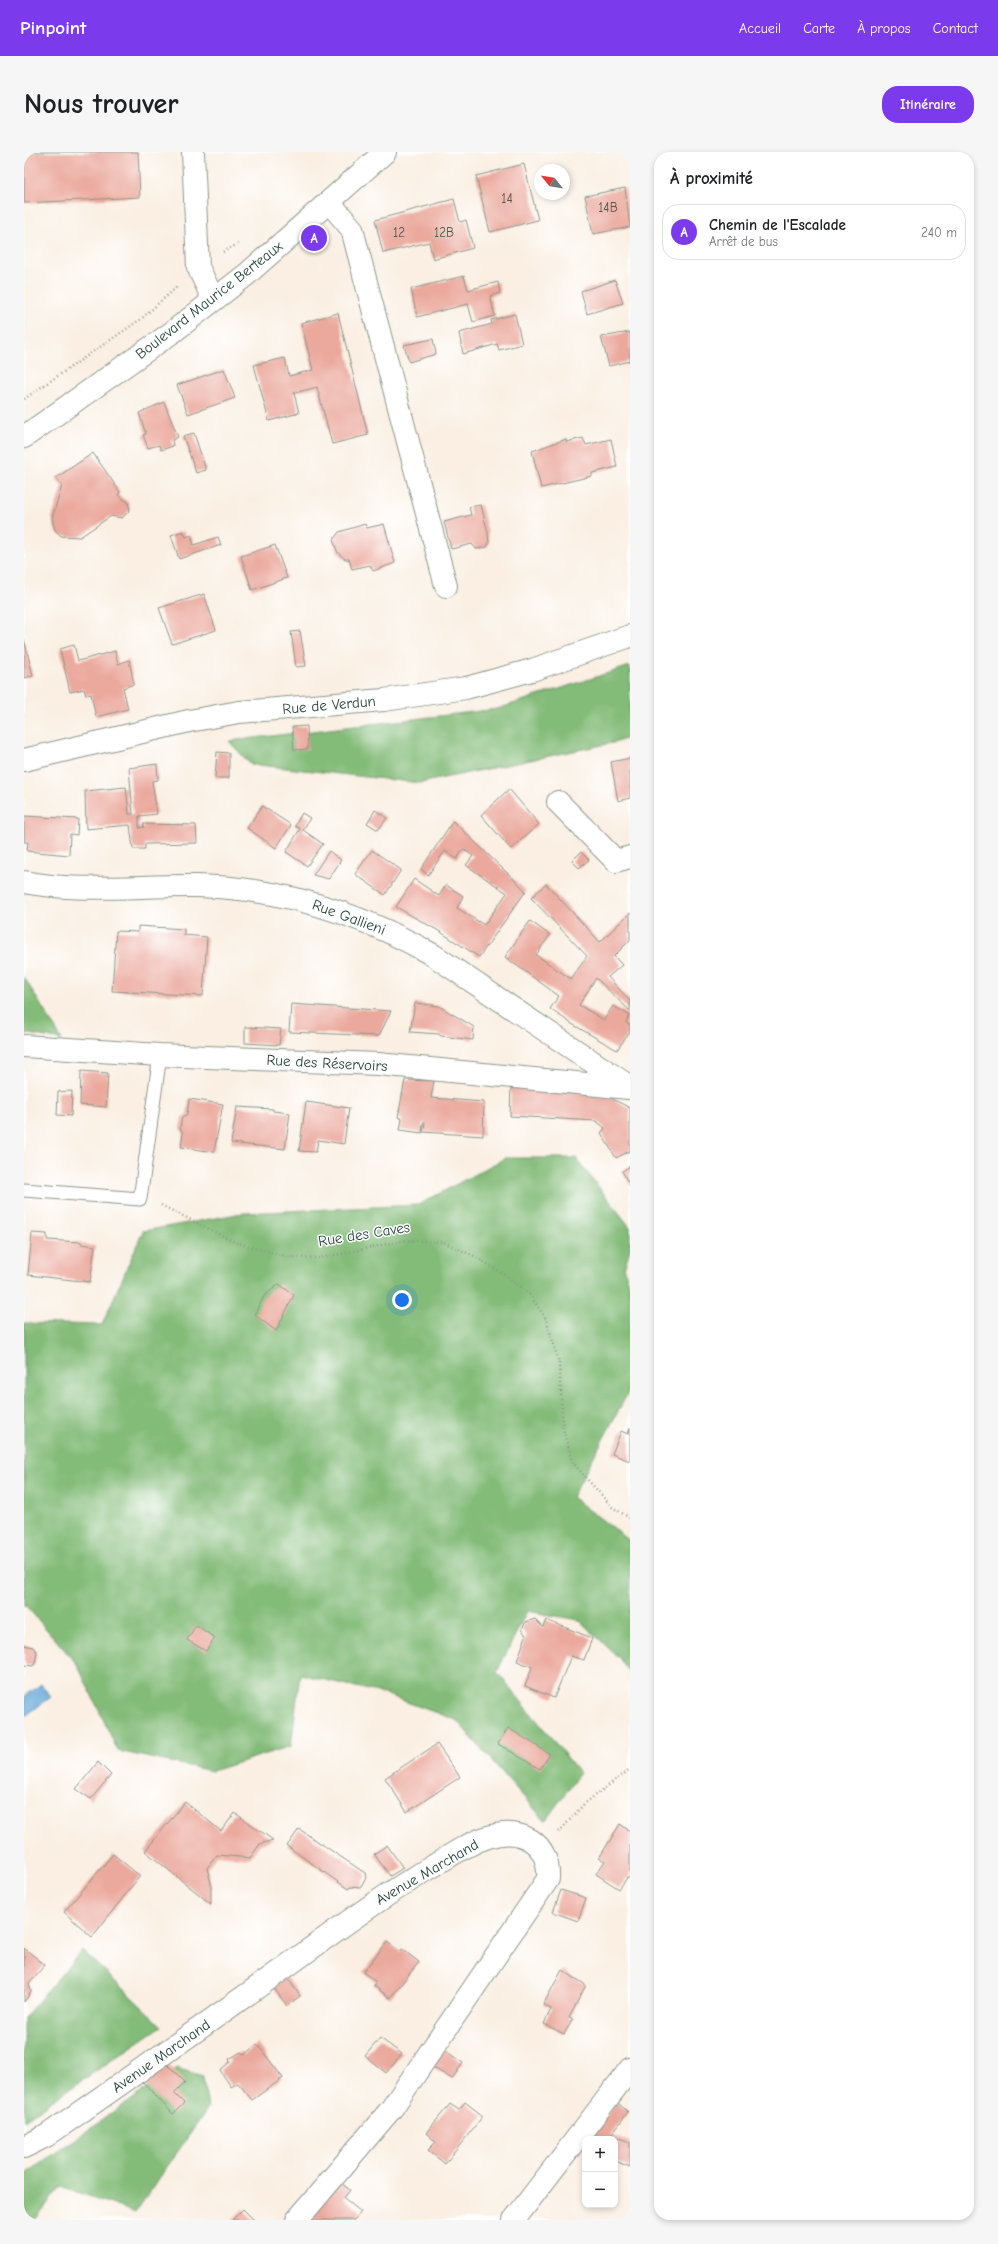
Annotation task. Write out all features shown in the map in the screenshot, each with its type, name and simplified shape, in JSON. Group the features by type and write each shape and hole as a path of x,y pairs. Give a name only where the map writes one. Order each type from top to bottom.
{"street":[{"path":"192,152 198,267 213,299"},
{"name":"Boulevard Maurice Berteaux","path":"24,437 174,331 213,299 246,275 385,152"},
{"path":"329,202 352,229 446,586"},
{"name":"Rue de Verdun","path":"24,760 189,721 238,712 384,700 466,688 526,672 630,636"},
{"path":"558,802 616,861 630,857"},
{"name":"Rue Gallieni","path":"24,882 50,888 197,886 248,890 306,901 355,916 399,935 433,955 630,1088"},
{"name":"Rue des Réservoirs","path":"24,1046 160,1055 378,1064 630,1088"},
{"name":"Avenue Marchand","path":"24,2147 46,2136 186,2038 390,1891 459,1850 488,1836 515,1833 530,1839 543,1850"},
{"path":"297,2220 392,2108 548,1879 548,1865 543,1850"},
{"path":"514,2220 630,2069"}],"lane":[{"path":"24,1190 140,1199 160,1055"}],"path":[{"name":"Rue des Caves","path":"181,1215 237,1243 289,1257 321,1258 406,1240 443,1242 474,1256 504,1274 530,1295 546,1319 559,1362 563,1429 573,1463 612,1507 630,1518"},
{"path":"543,1850 584,1804 630,1769"}],"green space":[{"path":"630,666 630,737 617,742 420,783 250,764 229,741 497,709"},
{"path":"24,977 62,1040 24,1033"},
{"path":"505,1158 576,1158 630,1227 630,1249 624,1269 630,1287 630,1389 572,1497 630,1541 630,1675 620,1659 579,1620 527,1611 497,1672 580,1773 545,1821 456,1720 382,1693 300,1674 291,1746 212,1771 118,1751 77,1664 26,1606 24,1606 24,1323 102,1325 143,1231 243,1213 418,1205"},
{"path":"82,1950 162,2026 24,2120 24,2018"},
{"path":"176,2068 203,2076 208,2108 135,2213 61,2186 35,2220 24,2220 24,2175"}],"water":[{"path":"41,1684 51,1697 24,1717 24,1697"}],"building":[{"path":"24,152 138,152 140,197 24,203"},
{"path":"524,164 538,220 490,232 476,176"},
{"path":"625,188 630,227 593,234 585,196"},
{"path":"454,199 460,222 466,220 473,248 433,259 429,242 383,253 375,220"},
{"path":"464,276 468,290 498,282 500,293 490,296 495,316 473,322 468,304 417,317 411,289"},
{"path":"615,280 623,303 587,314 581,291"},
{"path":"338,313 368,435 332,444 317,387 294,393 299,413 269,421 254,365 285,358 289,376 313,370 301,323"},
{"path":"515,314 522,344 499,350 497,344 463,354 459,333 492,324 491,320"},
{"path":"630,332 630,361 609,366 601,337"},
{"path":"433,339 436,354 409,362 404,345"},
{"path":"224,369 235,398 188,414 177,385"},
{"path":"164,402 178,437 172,440 173,446 161,450 159,445 148,448 143,435 146,434 139,413"},
{"path":"194,433 206,470 196,473 183,436"},
{"path":"583,438 586,445 611,439 617,467 592,473 592,476 541,488 532,451 566,439 566,442"},
{"path":"93,453 120,492 118,495 128,502 130,510 122,518 111,516 80,537 61,536 55,530 52,518 62,486 56,478"},
{"path":"481,505 488,533 489,543 487,547 476,549 472,544 451,549 444,522 471,515 469,507"},
{"path":"365,524 367,528 384,524 395,563 373,571 370,565 352,569 349,559 345,559 338,553 333,540 339,532"},
{"path":"183,531 186,537 191,535 194,545 218,537 221,545 179,559 171,535"},
{"path":"275,545 287,578 252,590 241,556"},
{"path":"204,594 216,630 172,644 159,608"},
{"path":"300,631 306,666 296,667 291,632"},
{"path":"24,639 33,676 24,678"},
{"path":"74,645 78,661 115,651 118,664 129,660 134,684 123,688 128,709 96,717 91,694 86,695 84,689 70,692 60,649"},
{"path":"307,726 308,749 294,750 292,727"},
{"path":"217,752 229,753 229,778 215,778"},
{"path":"630,758 630,798 618,801 611,762"},
{"path":"157,764 158,780 152,781 157,814 139,816 139,828 144,827 143,824 196,825 197,843 145,844 145,849 133,849 130,825 86,829 85,791 126,787 129,814 133,814 129,768"},
{"path":"509,789 539,824 511,849 481,815"},
{"path":"262,806 291,825 276,848 247,828"},
{"path":"375,810 387,818 378,830 367,823"},
{"path":"302,813 310,818 303,830 323,844 307,866 286,852 300,829 295,826"},
{"path":"24,816 78,819 77,835 70,834 69,855 27,851 28,842 24,842"},
{"path":"453,821 526,891 479,957 439,931 396,907 414,879 439,896 446,885 463,896 457,908 484,925 507,893 466,865 473,856 463,849 457,859 445,851 428,875 421,869"},
{"path":"372,850 401,870 385,895 355,874"},
{"path":"329,851 341,860 329,879 313,875"},
{"path":"581,852 589,860 579,868 572,861"},
{"path":"546,884 600,942 630,913 630,940 614,956 622,965 608,977 630,1001 630,1011 596,978 579,1005 604,1020 613,1006 629,1015 626,1023 630,1025 630,1032 617,1050 572,1024 550,1009 559,996 505,957 530,921 550,935 536,955 571,979 587,956 531,898"},
{"path":"138,926 184,929 184,935 207,937 203,996 112,991 116,931 138,932"},
{"path":"415,1003 439,1006 474,1027 473,1040 441,1036 439,1034 410,1032"},
{"path":"291,1004 391,1011 379,1036 289,1032"},
{"path":"245,1027 281,1029 279,1045 245,1043"},
{"path":"81,1071 108,1073 106,1107 80,1105"},
{"path":"405,1080 434,1081 431,1098 484,1102 483,1136 423,1132 425,1123 423,1123 422,1133 400,1130 402,1119 398,1117"},
{"path":"511,1086 599,1092 630,1108 630,1151 616,1158 601,1133 605,1128 596,1121 510,1116"},
{"path":"72,1091 71,1116 57,1115 58,1092"},
{"path":"189,1099 223,1104 214,1152 181,1147 183,1133 180,1128 182,1117 187,1114"},
{"path":"306,1102 349,1108 344,1144 318,1140 316,1152 299,1151"},
{"path":"237,1107 273,1109 273,1111 290,1113 285,1149 231,1143"},
{"path":"630,1166 630,1186 622,1171"},
{"path":"32,1233 47,1234 47,1240 81,1242 81,1244 95,1246 90,1282 28,1275"},
{"path":"279,1284 294,1295 276,1331 255,1315 264,1296"},
{"path":"630,1428 630,1461 612,1454 621,1431 628,1434"},
{"path":"535,1619 543,1627 546,1620 592,1638 584,1660 571,1656 554,1698 525,1686 532,1667 517,1661 526,1636 522,1629 526,1622"},
{"path":"196,1625 215,1638 206,1651 187,1640"},
{"path":"24,1645 33,1647 37,1652 33,1666 24,1665"},
{"path":"508,1728 550,1754 540,1769 498,1744"},
{"path":"437,1744 460,1777 407,1812 385,1778"},
{"path":"98,1762 111,1775 91,1799 76,1789"},
{"path":"185,1802 221,1831 235,1813 273,1840 260,1844 250,1858 217,1855 207,1868 211,1883 211,1904 145,1851"},
{"path":"620,1824 630,1831 630,1878 627,1878 619,1889 596,1874 605,1861 599,1858"},
{"path":"299,1829 365,1873 366,1877 360,1888 350,1887 348,1889 287,1846"},
{"path":"387,1845 403,1868 390,1876 374,1854"},
{"path":"113,1854 140,1876 92,1937 64,1912"},
{"path":"561,1890 586,1898 578,1921 553,1912"},
{"path":"387,1942 401,1952 402,1949 419,1962 390,1998 373,1985 376,1982 363,1972"},
{"path":"24,1948 45,1965 29,1983 31,1992 24,2002"},
{"path":"562,1970 586,1985 569,2018 573,2019 564,2034 544,2024 551,2009 543,2005"},
{"path":"287,1977 300,1996 287,2006 273,1987"},
{"path":"380,2038 402,2054 386,2073 365,2056"},
{"path":"257,2044 283,2078 252,2100 238,2083 231,2087 220,2070 230,2062 229,2059 241,2052 244,2055"},
{"path":"444,2050 463,2063 452,2079 431,2066"},
{"path":"165,2062 185,2082 174,2093 184,2103 173,2114 140,2079"},
{"path":"465,2102 483,2116 445,2164 428,2150 436,2142 426,2133 450,2104 459,2110"},
{"path":"617,2102 628,2112 611,2135 614,2136 590,2136"},
{"path":"618,2138 630,2142 630,2167 618,2162"},
{"path":"338,2181 350,2190 344,2198 361,2212 354,2220 307,2220"},
{"path":"243,2209 254,2220 232,2220"}],"place":[{"name":"Chemin de l'Escalade","path":"314,238"}]}
